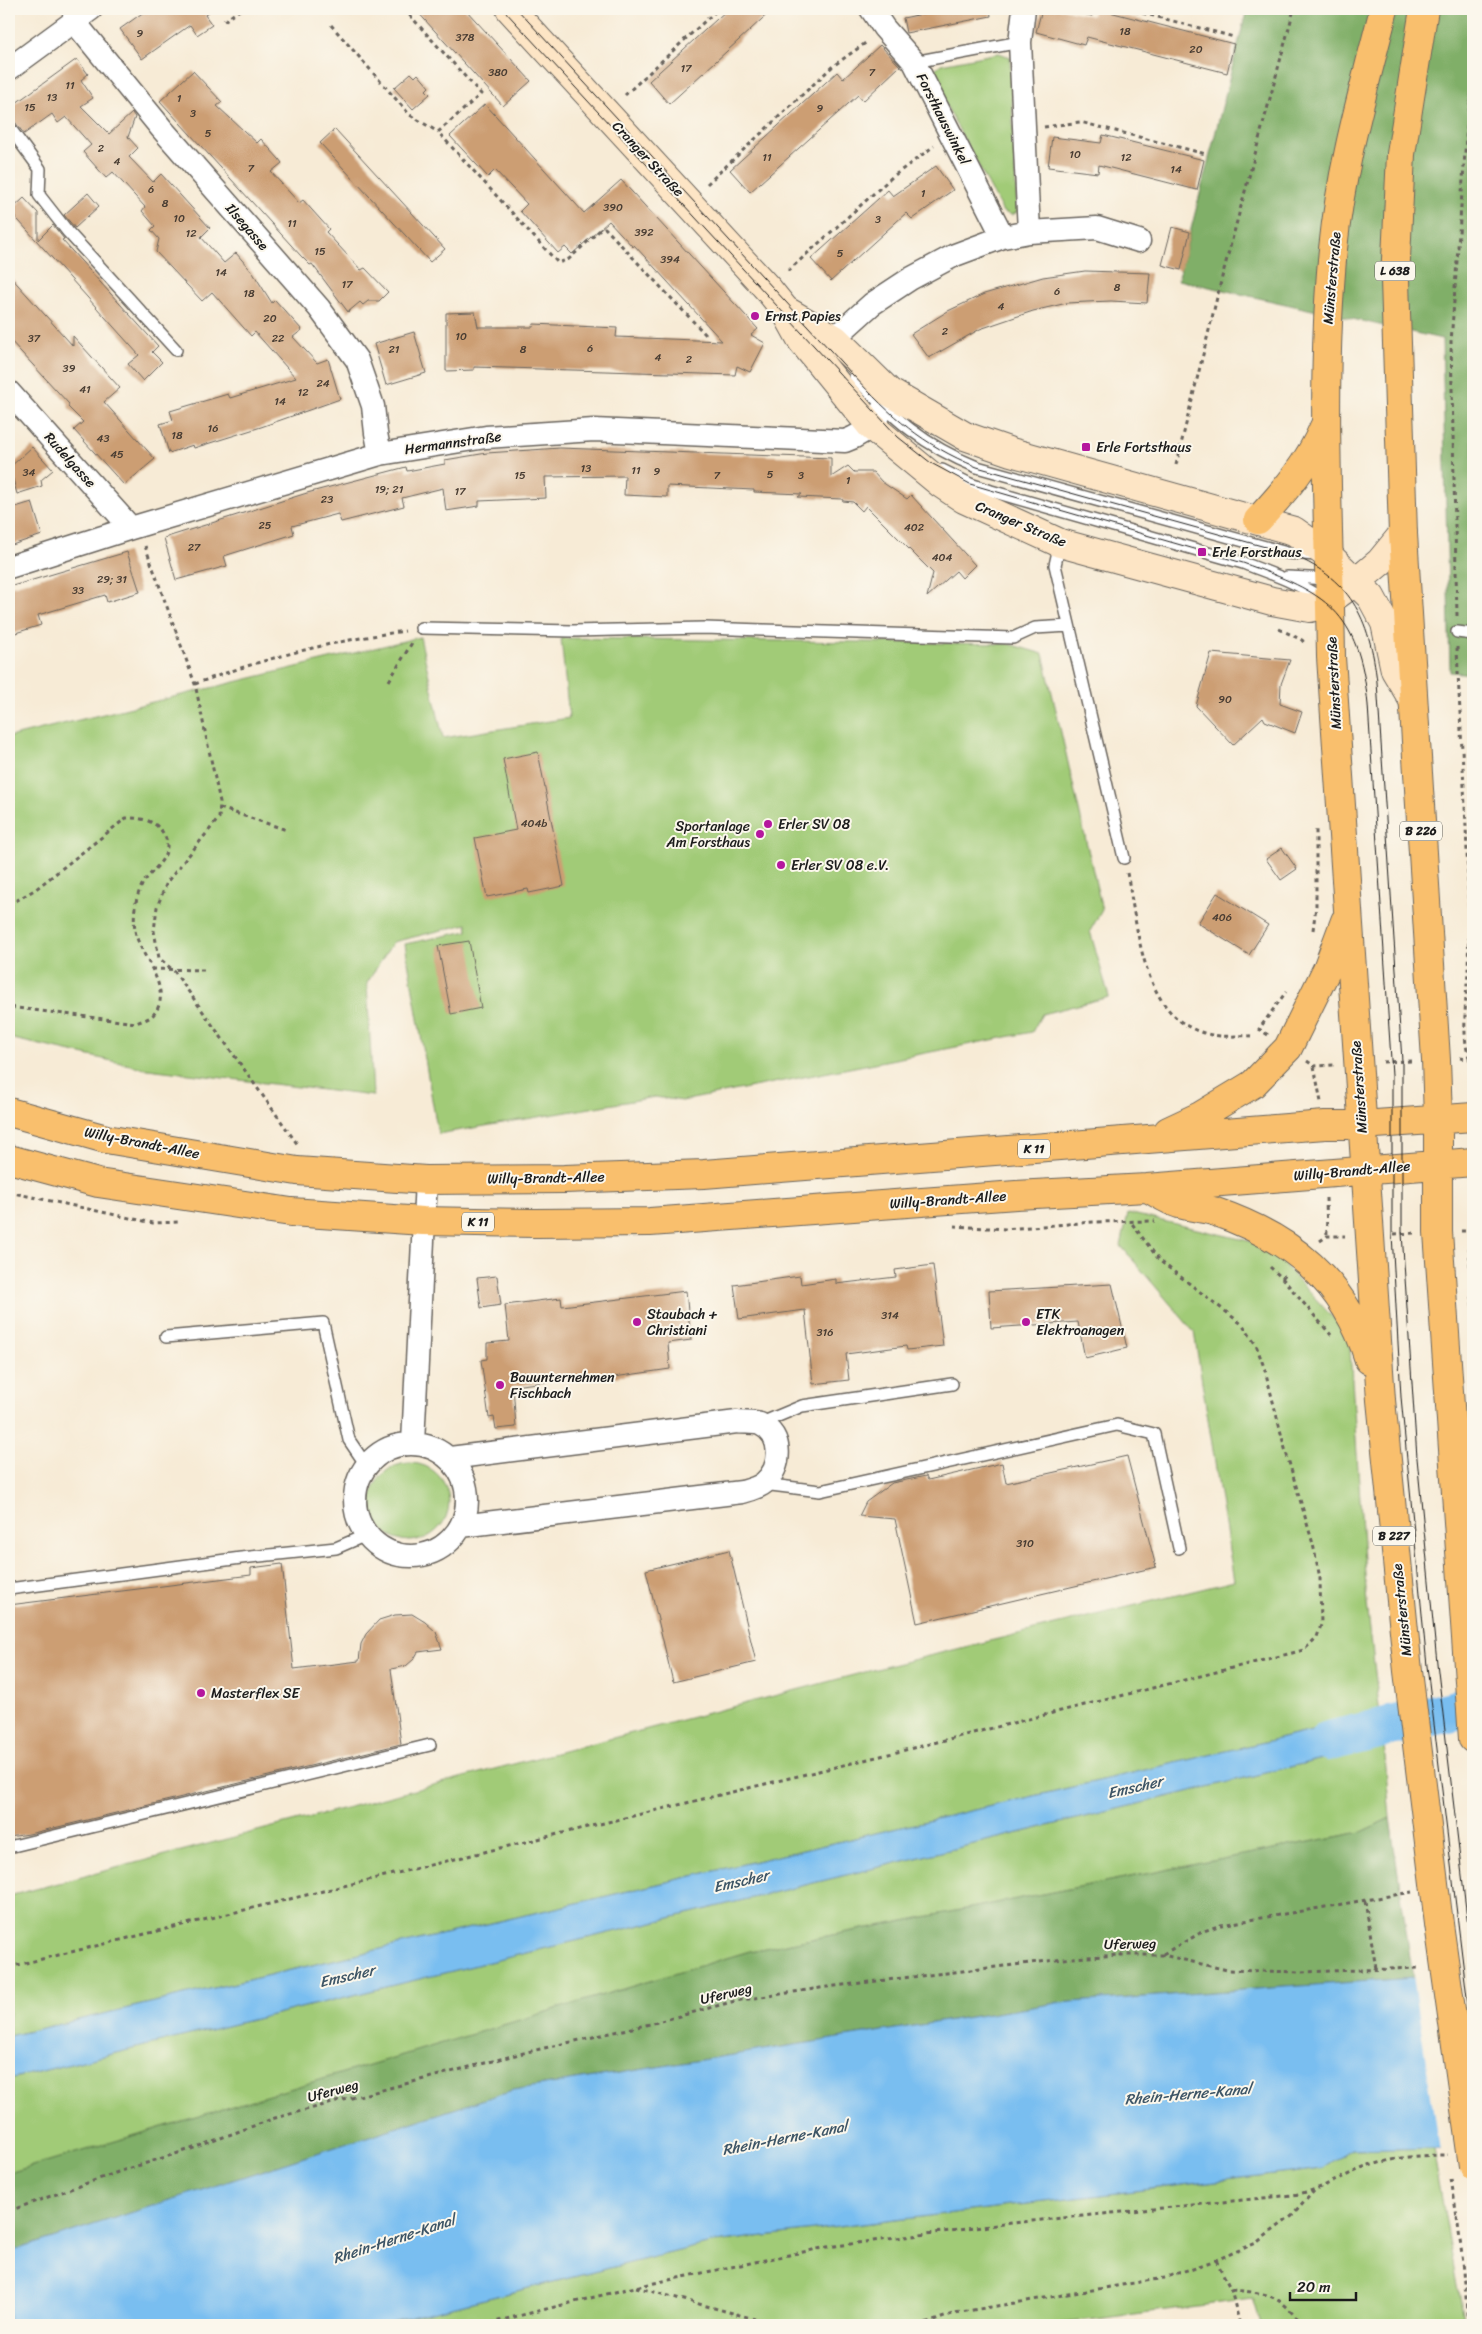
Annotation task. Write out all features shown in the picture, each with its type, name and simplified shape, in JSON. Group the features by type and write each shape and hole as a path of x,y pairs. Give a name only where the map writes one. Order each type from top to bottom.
{"main road":[{"name":"Cranger Straße","path":"510,9 786,310 802,341 814,357 881,411 1011,452 1294,531 1340,584 1371,597 1385,623 1395,670 1413,700"},
{"name":"Münsterstraße","path":"1384,9 1348,154 1333,247 1328,313 1327,421 1340,584 1320,652 1349,907 1368,1235 1381,1400 1408,1671 1439,1924 1463,2160"},
{"name":"L 638","path":"1413,700 1403,534 1395,280 1401,154 1424,9"},
{"name":"Cranger Straße","path":"786,310 835,339 881,411 940,483 992,514 1060,543 1275,601 1310,608 1340,584"},
{"path":"1258,520 1301,470 1314,451 1327,421"},
{"path":"1340,584 1380,562 1403,534"},
{"name":"B 226","path":"1275,601 1314,626 1320,652"},
{"name":"B 226","path":"1413,700 1436,1060 1439,1164"},
{"path":"1151,1139 1200,1116 1254,1084 1288,1048 1327,969 1349,907"},
{"name":"Willy-Brandt-Allee","path":"9,1112 106,1139 298,1171 426,1180 564,1179 704,1174 916,1159 1324,1125 1362,1125 1438,1118 1473,1117"},
{"name":"Willy-Brandt-Allee","path":"9,1159 98,1182 291,1212 423,1221 536,1223 650,1222 1147,1188 1473,1162"},
{"path":"1439,1164 1438,1232 1473,1738"},
{"path":"1147,1188 1178,1203 1212,1211 1272,1235 1301,1255 1336,1292 1361,1333 1381,1400"}],"street":[{"name":"Forsthauswinkel","path":"871,9 884,28 914,62 1003,237"},
{"path":"1024,9 1020,42 1029,232"},
{"path":"9,69 82,14"},
{"name":"Ilsegasse","path":"82,14 162,129 319,308 357,360 373,406 380,454"},
{"path":"814,357 872,304 910,279 955,255 1003,237 1029,232 1097,228 1139,241"},
{"name":"Rudelgasse","path":"9,392 130,528"},
{"name":"Hermannstraße","path":"9,567 130,528 380,454 486,437 594,430 845,441 861,435 881,411"},
{"path":"413,1443 426,1180"},
{"path":"450,1458 737,1422 760,1424 772,1434 779,1452 775,1470 763,1484 742,1492 461,1526"},
{"path":"413,1443 436,1448 450,1458 464,1484 467,1500 461,1526 446,1546 431,1553 414,1557 396,1555 380,1547 366,1535 358,1519 354,1500 357,1482 366,1465 380,1452 397,1444 413,1443"}],"lane":[{"path":"914,62 1020,42"},
{"path":"9,127 40,169 40,196 68,232 176,350"},
{"path":"881,411 918,437 952,457 977,467 1287,553 1340,584"},
{"path":"881,411 913,450 950,474 970,484 1243,563 1275,601"},
{"path":"992,514 976,497 970,484 971,471 990,458 1011,452"},
{"path":"1237,540 1250,532 1258,520"},
{"path":"1060,543 1056,565 1124,858"},
{"path":"421,628 574,631 704,628 1013,638 1035,628 1069,626"},
{"path":"1457,632 1473,634"},
{"path":"166,1338 322,1323 349,1440 366,1465"},
{"path":"760,1424 802,1406 952,1384"},
{"path":"763,1484 820,1491 1117,1425 1154,1434 1179,1548"},
{"path":"9,1590 241,1558 336,1548 366,1535"},
{"path":"9,1847 430,1746"}],"path":[{"path":"224,21 241,9"},
{"path":"348,12 353,9"},
{"path":"404,9 481,94 438,132"},
{"path":"625,95 718,9"},
{"path":"1128,9 1234,37"},
{"path":"1176,466 1222,277 1294,9"},
{"path":"331,25 410,115 438,132 558,263 569,259 600,230 605,228 706,335"},
{"path":"707,184 833,66 854,53 884,28"},
{"path":"1473,82 1467,125 1452,342 1457,632 1467,837 1468,962 1466,1032 1469,1059 1473,1064"},
{"path":"1024,130 1080,122 1206,154"},
{"path":"788,271 892,177 950,134"},
{"path":"130,528 147,548 195,684 220,808 219,818 167,882 157,907 154,931 159,958 174,971 300,1149"},
{"path":"1275,601 1302,640 1320,652"},
{"path":"195,684 251,663 314,646 421,628"},
{"path":"389,680 421,628"},
{"path":"220,808 287,830"},
{"path":"9,905 36,889 126,818 138,817 157,824 167,840 166,852 162,862 143,884 134,904 135,931 160,987 159,1004 152,1016 136,1023 9,1007"},
{"path":"1313,933 1316,906 1316,827"},
{"path":"1124,858 1144,963 1163,1005 1179,1020 1201,1031 1221,1036 1251,1036"},
{"path":"1468,962 1473,965"},
{"path":"152,969 174,971 206,970"},
{"path":"1260,1029 1290,987"},
{"path":"1469,1059 1473,1051"},
{"path":"1314,1066 1469,1059"},
{"path":"9,1967 893,1753 1304,1650 1317,1637 1321,1625 1320,1578 1313,1544 1284,1445 1266,1370 1256,1345 1243,1325 1160,1262 1130,1221"},
{"path":"1327,1236 1473,1231 1469,1245 1473,1318"},
{"path":"1282,1278 1333,1337"},
{"path":"1163,1955 1204,1931 1221,1926 1413,1892"},
{"path":"1365,1901 1376,1969"},
{"name":"Uferweg","path":"9,2211 118,2172 191,2149 275,2118 526,2052 650,2024 735,2002 827,1987 1073,1958 1163,1955 1228,1970 1300,1972 1426,1968"},
{"path":"482,2325 635,2287 827,2248 1012,2224 1314,2191 1371,2166 1414,2154 1463,2160"},
{"path":"916,2325 928,2324 955,2313 1164,2278 1216,2260 1256,2243 1292,2216 1314,2191"},
{"path":"1457,2216 1464,2270 1468,2325"},
{"path":"1216,2260 1231,2290 1240,2325"},
{"path":"635,2287 777,2325"},
{"path":"1231,2290 1260,2292 1284,2303 1304,2325"}],"green space":[{"path":"1247,9 1473,9 1473,674 1450,672 1442,339 1178,280"},
{"path":"999,53 1010,57 1017,212 1012,215 1003,212 933,81 933,71 941,64"},
{"path":"420,637 443,738 569,718 561,638 1009,644 1043,654 1102,910 1090,931 1109,997 1042,1014 1032,1032 682,1101 655,1097 438,1134 405,944 468,931 467,924 393,942 367,983 373,1096 148,1069 9,1038 9,737"},
{"path":"1128,1213 1266,1245 1349,1335 1367,1604 1380,1715 9,2036 9,1896 892,1665 1234,1581 1194,1332 1121,1246"},
{"path":"410,1463 425,1466 438,1474 446,1487 449,1502 446,1517 438,1530 425,1538 410,1541 395,1538 382,1530 374,1517 371,1502 374,1487 382,1474 395,1466"},
{"path":"1384,1744 1390,1818 1361,1832 750,1951 9,2173 9,2079"},
{"path":"1390,1818 1413,1978 1058,2003 513,2090 9,2252 9,2173 750,1951 1361,1832"},
{"path":"1433,2148 1464,2325 1261,2325 1253,2299 1048,2325 379,2325 715,2242 1323,2168 1351,2150"}],"water":[{"path":"1380,1715 1384,1744 9,2079 9,2036"},
{"name":"Rhein-Herne-Kanal","path":"1473,1976 1473,2147 1351,2150 1323,2168 715,2242 379,2325 9,2325 9,2252 513,2090 1058,2003 1413,1978"}],"pier":[{"path":"1473,1974 1473,2149 1439,2150 1413,1975"}],"building":[{"path":"148,9 213,9 205,15 212,25 197,35 190,25 142,59 120,29"},
{"path":"415,9 465,9 531,81 503,106"},
{"path":"728,9 773,9 669,104 649,81"},
{"path":"947,9 990,9 991,16 906,33 903,18"},
{"path":"1042,9 1063,9 1092,16 1094,9 1098,9 1234,44 1227,73 1087,37 1084,45 1036,32"},
{"path":"880,45 900,66 863,101 858,95 750,192 730,170 837,72 843,79"},
{"path":"77,59 88,74 81,80 93,98 81,106 109,134 132,113 135,117 128,137 138,148 129,157 153,182 161,174 210,228 201,237 224,263 236,253 253,273 272,303 275,300 302,330 293,337 317,363 328,359 340,399 261,427 194,448 193,445 169,453 160,424 173,420 170,411 228,394 230,398 296,378 255,332 251,336 212,292 202,301 156,252 159,239 151,230 155,226 142,211 145,207 113,172 106,178 83,152 91,145 66,117 58,123 52,114 24,134 15,122 9,120 9,108"},
{"path":"193,71 222,102 217,106 257,143 261,139 279,159 282,163 271,172 299,203 303,200 329,229 326,232 361,270 365,268 388,292 379,301 368,301 363,305 360,302 348,312 312,264 310,265 301,256 160,101"},
{"path":"411,73 415,77 418,74 429,87 426,90 430,94 413,109 394,88"},
{"path":"485,104 584,213 621,180 758,329 751,335 765,343 750,372 737,366 735,375 474,367 474,370 446,371 446,313 475,312 478,327 533,327 534,324 617,328 616,337 722,341 634,245 633,247 609,221 572,254 565,247 558,253 520,211 527,204 495,170 488,177 450,136"},
{"path":"335,129 445,249 430,262 320,143"},
{"path":"1103,135 1204,160 1197,190 1099,165 1098,173 1048,167 1052,137 1101,143"},
{"path":"936,166 953,190 912,219 906,213 831,281 811,259 888,190 893,196"},
{"path":"88,193 99,206 75,228 64,215"},
{"path":"24,198 38,213 38,240 53,225 64,239 62,240 158,346 152,352 162,362 143,381 128,364 139,355 10,211"},
{"path":"1172,227 1190,232 1181,270 1162,265"},
{"path":"1085,271 1150,273 1147,303 1111,301 1067,303 1033,311 980,329 929,358 911,334 948,311 984,294 1043,277"},
{"path":"9,275 73,346 73,336 120,388 104,402 155,459 124,485 74,430 83,422 68,407 69,404 9,339"},
{"path":"414,332 426,373 386,385 374,344"},
{"path":"32,447 53,470 41,480 42,486 17,494 13,479 9,475 9,468"},
{"path":"560,448 831,458 831,477 848,466 854,472 873,472 882,482 907,499 911,495 975,565 962,578 956,571 927,597 933,573 866,506 862,511 853,502 843,501 842,499 798,497 802,494 667,486 667,497 624,495 625,476 545,477 546,498 479,501 479,506 446,511 443,488 402,498 404,506 341,522 338,514 292,526 294,534 224,556 227,566 176,580 164,538 307,493 406,467 407,471 445,464 445,460 487,453"},
{"path":"32,502 42,535 9,546 9,509"},
{"path":"127,552 140,592 107,602 105,595 38,615 41,625 9,635 9,587"},
{"path":"1211,653 1290,660 1281,684 1280,704 1302,712 1295,733 1265,721 1263,717 1233,745 1196,706"},
{"path":"538,752 564,886 529,893 528,889 487,897 475,838 516,830 503,759"},
{"path":"1282,848 1297,869 1281,880 1266,859"},
{"path":"1217,893 1268,925 1249,955 1198,923"},
{"path":"469,941 481,1008 451,1014 438,946"},
{"path":"933,1265 943,1346 907,1350 906,1346 846,1354 849,1380 813,1384 805,1310 739,1319 734,1285 800,1276 801,1284 836,1279 836,1284 896,1277 895,1270"},
{"path":"497,1276 501,1305 481,1308 477,1278"},
{"name":"ETK Elektroanagen","path":"1112,1284 1127,1348 1085,1358 1078,1322 991,1328 989,1291"},
{"path":"686,1291 691,1340 668,1343 670,1369 593,1380 593,1376 513,1386 516,1427 496,1429 494,1417 489,1418 481,1360 487,1359 487,1343 509,1341 505,1305 561,1298 562,1306"},
{"path":"1127,1456 1156,1567 917,1623 895,1519 859,1516 866,1502 892,1483 926,1476 928,1480 1002,1463 1006,1483"},
{"path":"729,1550 756,1662 673,1682 646,1570"},
{"name":"Masterflex SE","path":"282,1564 294,1669 359,1661 361,1644 366,1634 379,1620 395,1615 412,1614 436,1632 442,1649 418,1652 414,1659 406,1666 391,1669 401,1744 29,1834 9,1837 9,1605 251,1575 251,1568"}],"waterway":[{"name":"Emscher","path":"1329,1741 1473,1706"}],"tram line":[{"path":"503,9 898,437 931,463 970,484 1243,563 1296,584 1317,596 1333,610 1346,626 1356,647 1363,673 1368,705 1392,1075 1392,1234 1401,1397 1427,1666 1473,2047"},
{"path":"517,9 867,389 894,416 923,439 939,449 977,467 1287,553 1327,574 1353,602 1362,619 1369,638 1377,682 1402,1061 1402,1233 1417,1458 1437,1663 1473,1969"}],"place":[{"name":"Ernst Papies","path":"755,316"},
{"name":"Erle Fortsthaus","path":"1086,447"},
{"name":"Erle Forsthaus","path":"1202,552"},
{"name":"Erler SV 08","path":"768,824"},
{"name":"Sportanlage Am Forsthaus","path":"760,834"},
{"name":"Erler SV 08 e.V.","path":"781,865"},
{"name":"Staubach + Christiani","path":"637,1322"},
{"name":"ETK Elektroanagen","path":"1026,1322"},
{"name":"Bauunternehmen Fischbach","path":"500,1385"},
{"name":"Masterflex SE","path":"201,1693"}]}
